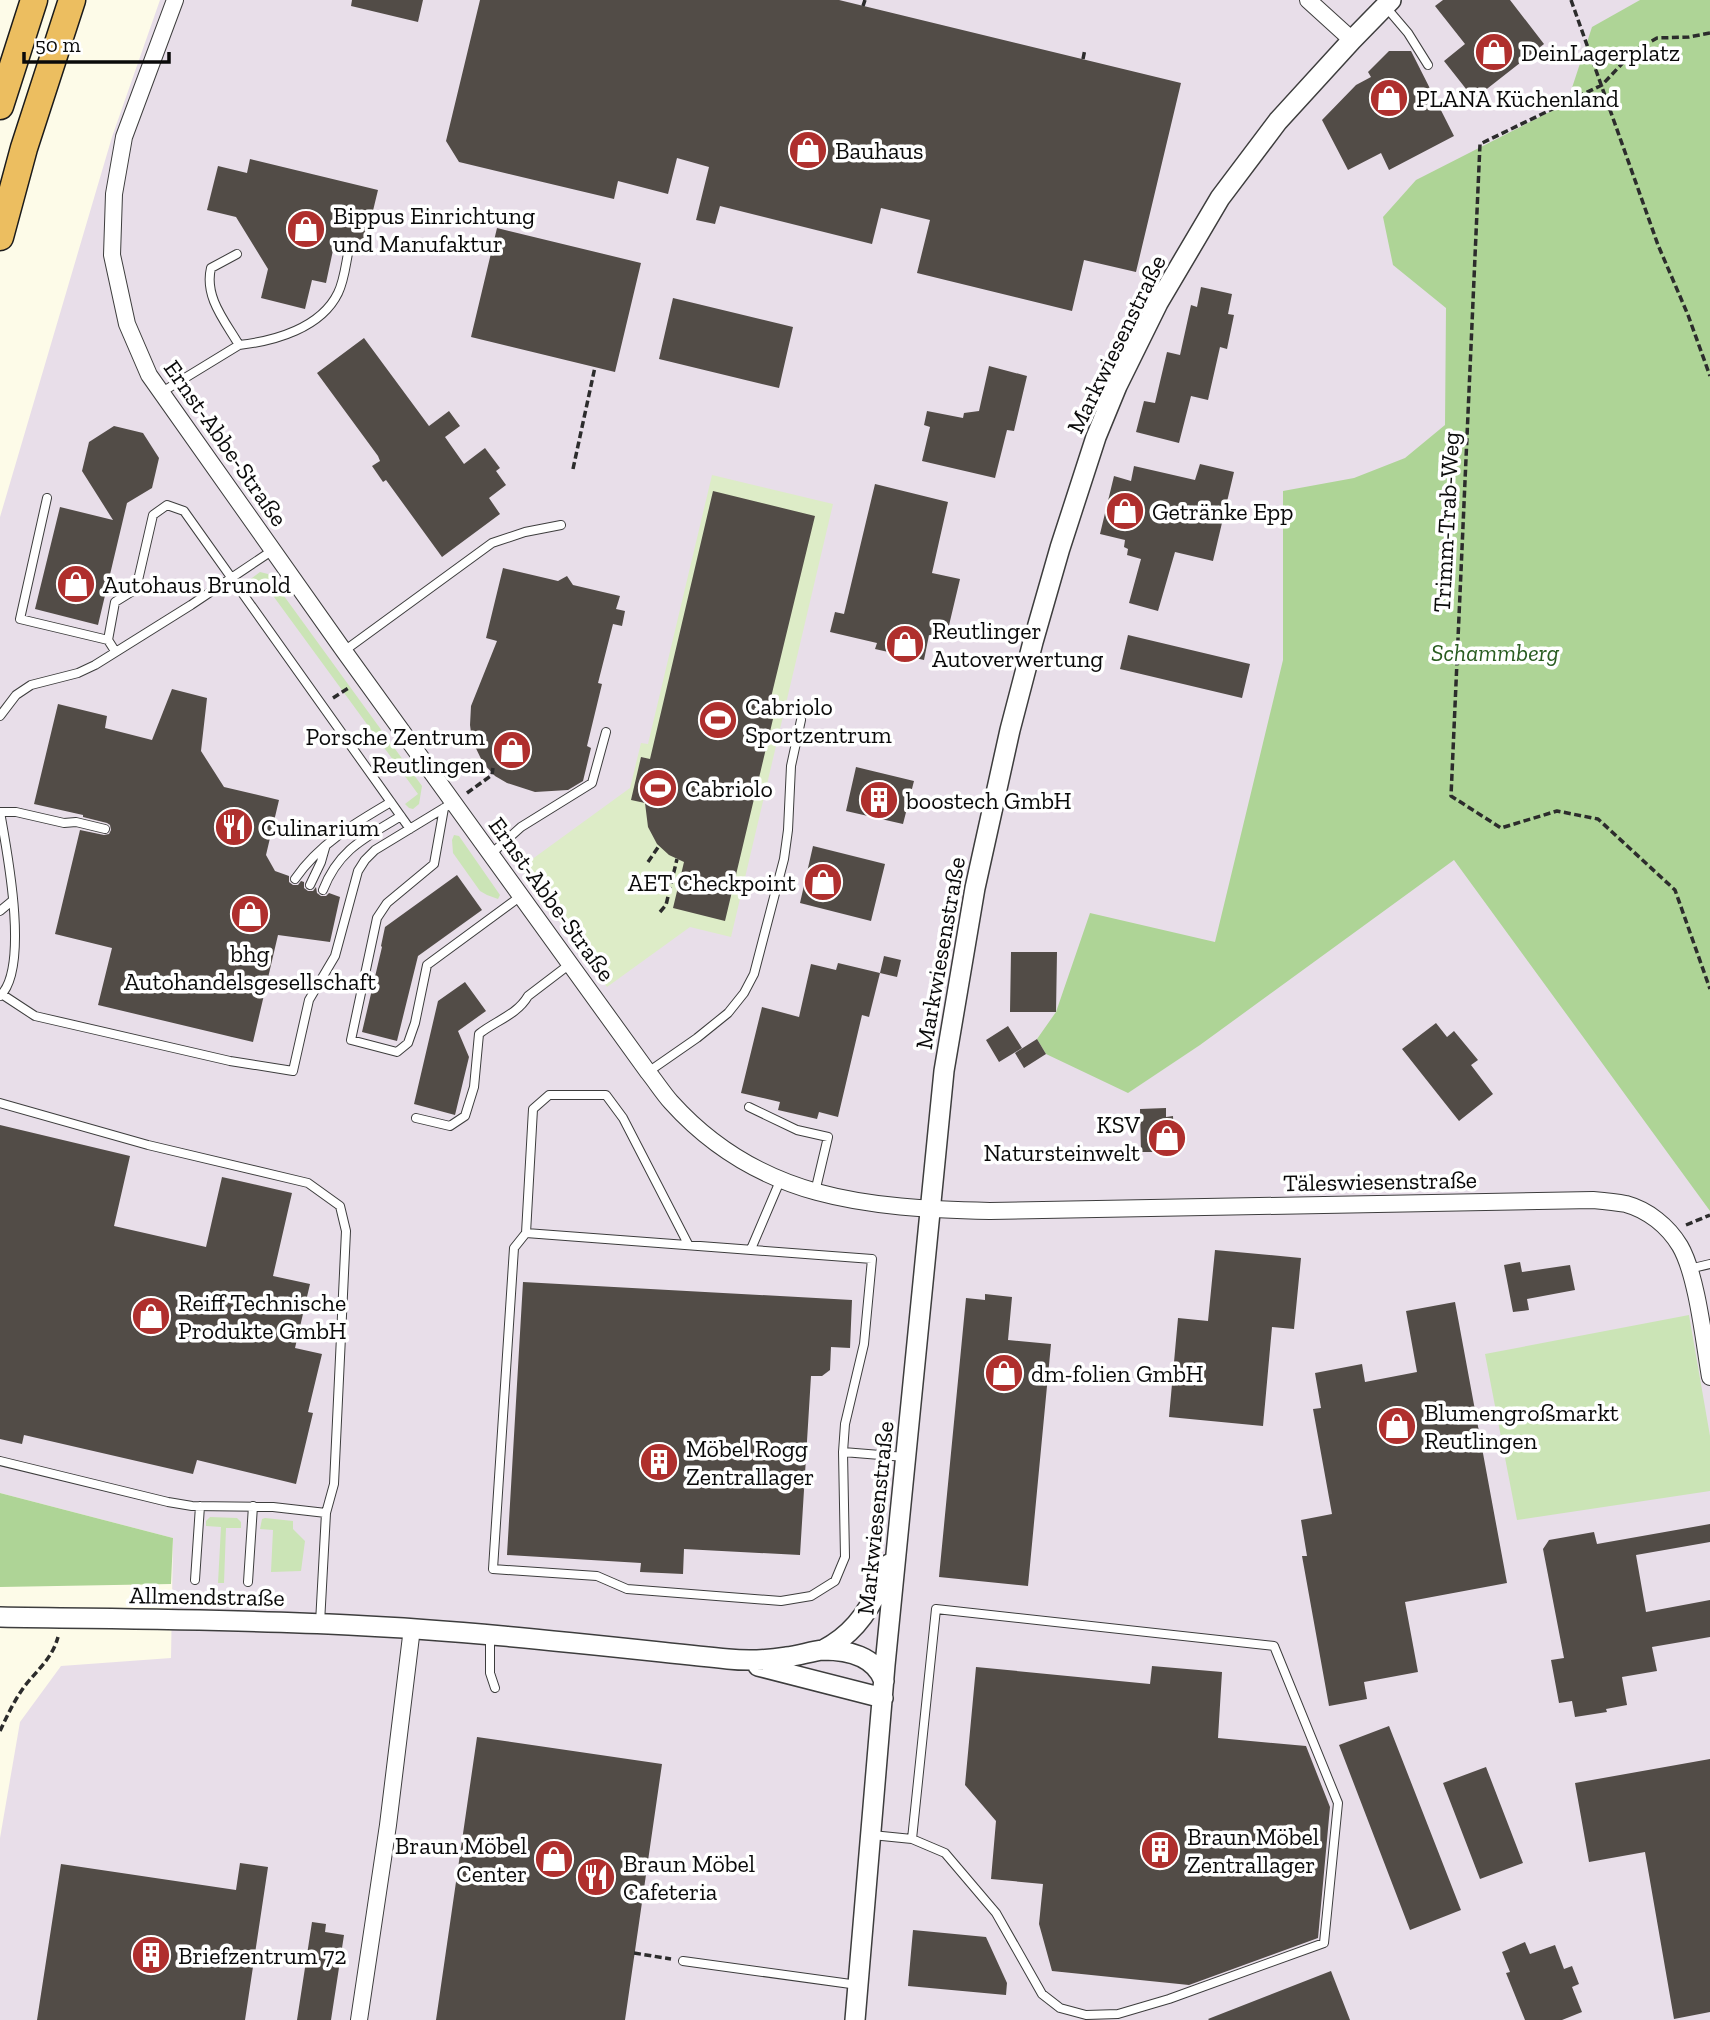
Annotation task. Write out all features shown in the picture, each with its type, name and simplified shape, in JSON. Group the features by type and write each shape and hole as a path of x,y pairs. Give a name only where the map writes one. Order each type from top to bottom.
{"highway":[{"path":"0,106 34,0"},
{"path":"0,237 28,137 72,0"}],"street":[{"name":"Ernst-Abbe-Straße","path":"175,0 124,137 114,194 112,255 127,324 149,375 363,677 449,805 491,854 670,1101 715,1143 780,1181 815,1192 878,1205 930,1209"},
{"path":"1308,0 1352,40"},
{"name":"Markwiesenstraße","path":"855,2020 869,1834 944,1071 992,808 1033,642 1096,437 1117,386 1152,315 1220,198 1278,121 1388,3"},
{"name":"Täleswiesenstraße","path":"930,1209 1594,1200 1628,1205 1656,1219 1670,1231 1681,1248 1695,1294 1710,1377"},
{"path":"823,1650 835,1644 860,1622 887,1567 897,1555"},
{"name":"Allmendstraße","path":"0,1617 320,1623 491,1634 733,1660 884,1689 881,1672 870,1661 848,1653 823,1650 789,1657 733,1660"},
{"path":"359,2020 388,1825 412,1629"}],"lane":[{"path":"1388,3 1428,65"},
{"path":"162,392 239,345 293,332 327,310 339,291 350,244"},
{"path":"237,254 211,268 208,281 214,303 239,345"},
{"path":"47,498 20,619 108,640"},
{"path":"115,651 108,640 115,603 136,589 153,515 167,505 184,511 410,829"},
{"path":"344,651 492,543 525,532 561,525"},
{"path":"0,716 16,695 31,685 78,673 95,665 272,550"},
{"path":"648,1072 728,1013 744,993 754,974 784,859 791,766 801,720"},
{"path":"491,854 521,827 592,783 606,732"},
{"path":"295,879 306,863 338,834 391,802"},
{"path":"105,829 16,812 0,812 15,936 13,971 9,984 1,995 35,1016 230,1061 293,1071 309,1000 335,956 358,870 375,850 449,805"},
{"path":"449,805 434,864 387,903 377,918 351,1040 397,1052 408,1043 428,965 521,896"},
{"path":"323,890 337,861 357,843 401,816"},
{"path":"310,885 325,848"},
{"path":"0,911 12,901"},
{"path":"416,1118 450,1126 465,1116 474,1087 479,1034 523,1004 528,996 570,964"},
{"path":"526,1233 872,1259 864,1344 845,1424 845,1557 835,1581 811,1596 781,1601 627,1589 597,1576 493,1569 514,1248 526,1233 533,1109 549,1095 606,1094 623,1118 688,1244"},
{"path":"0,1104 148,1145 308,1183 340,1206 346,1231 344,1298 334,1484 326,1513 320,1623"},
{"path":"749,1107 797,1130 828,1137 815,1192"},
{"path":"751,1249 780,1181"},
{"path":"1688,1269 1710,1264"},
{"path":"843,1452 905,1457"},
{"path":"0,1461 168,1502 200,1506 273,1507 326,1513"},
{"path":"195,1580 200,1506"},
{"path":"248,1582 253,1506"},
{"path":"869,1834 912,1839 945,1853 996,1913 1042,1994 1060,2008 1086,2015 1118,2014 1169,1999 1324,1943 1338,1803 1274,1646 936,1609 912,1839"},
{"path":"491,1634 490,1673 495,1688"},
{"path":"683,1961 858,1985"}],"path":[{"path":"863,6 865,0"},
{"path":"1571,0 1658,245 1710,376"},
{"path":"1602,85 1633,52 1657,38 1710,33"},
{"path":"1083,59 1085,49"},
{"name":"Trimm-Trab-Weg","path":"1602,85 1480,144 1451,796 1501,828 1557,811 1598,819 1675,890 1710,989"},
{"path":"573,469 596,367"},
{"path":"323,706 363,677"},
{"path":"470,790 492,775 494,768"},
{"path":"648,862 659,846"},
{"path":"660,912 666,905 677,859"},
{"path":"1670,1231 1710,1215"},
{"path":"0,1731 24,1687 55,1649 62,1618"},
{"path":"635,1953 683,1961"}],"shaded area":[{"path":"160,0 1710,0 1710,2020 0,2020 0,1838 20,1722 61,1666 171,1658 173,1538 0,1493 0,517 112,137"}],"green space":[{"name":"Schammberg","path":"1640,0 1710,0 1710,1211 1454,860 1200,1045 1128,1093 1046,1054 1037,1039 1056,1012 1090,913 1215,942 1283,660 1283,491 1354,478 1405,458 1445,425 1446,308 1393,265 1383,217 1416,180 1567,103 1592,27"},
{"name":"Cabriolo Sportzentrum","path":"712,475 833,504 731,937 690,927 607,987 520,868 630,788 641,743 648,744"},
{"path":"260,572 268,574 422,786 419,804 413,809 405,804 418,794 263,582 251,590 248,581"},
{"path":"454,835 459,836 500,895 498,899 480,891 453,853"},
{"path":"1689,1315 1710,1436 1710,1491 1517,1520 1485,1354"},
{"path":"0,1493 173,1538 171,1584 0,1587"},
{"path":"210,1517 237,1518 241,1522 241,1528 226,1528 224,1583 218,1583 221,1527 206,1526"},
{"path":"262,1519 293,1521 293,1529 305,1541 301,1571 271,1572 273,1530 260,1529"}],"building":[{"path":"352,0 423,0 418,22 351,6"},
{"name":"Bauhaus","path":"480,0 839,0 1181,83 1136,272 1084,260 1072,311 917,273 930,220 881,208 872,244 720,206 715,224 696,220 709,167 677,158 668,194 618,181 614,199 459,162 446,141"},
{"name":"DeinLagerplatz","path":"1443,0 1510,0 1544,44 1474,99 1444,61 1465,44 1435,6"},
{"name":"PLANA Küchenland","path":"1389,51 1411,51 1454,136 1389,170 1381,153 1348,170 1322,120 1356,85 1371,77 1368,72"},
{"name":"Bippus Einrichtung und Manufaktur","path":"250,159 378,190 364,248 356,246 356,241 352,238 347,238 344,243 335,241 326,283 312,280 305,309 261,298 268,269 236,217 207,210 218,166 247,173"},
{"path":"497,228 641,263 615,372 471,337"},
{"path":"1201,287 1232,294 1228,314 1234,315 1227,349 1220,347 1208,400 1191,396 1179,443 1136,432 1144,401 1155,403 1167,352 1180,355 1191,305 1197,307"},
{"path":"673,298 793,327 779,388 659,359"},
{"path":"364,338 429,426 449,411 460,426 445,437 464,464 485,448 500,468 496,471 506,485 489,498 500,514 442,557 386,480 383,482 372,466 380,461 378,456 317,373"},
{"path":"989,366 1027,376 1014,431 1007,430 995,478 922,461 930,427 924,425 927,411 963,418 964,413 979,411"},
{"path":"114,426 143,433 159,458 152,488 127,503 98,625 35,609 60,507 113,520 82,471 89,442"},
{"path":"1200,464 1234,472 1213,561 1175,552 1158,611 1129,603 1141,559 1127,555 1125,540 1100,534 1114,476 1131,481 1134,466 1195,480"},
{"path":"875,484 948,502 932,573 960,579 946,638 929,635 924,660 875,649 877,643 830,632 835,612 844,614"},
{"name":"Cabriolo Sportzentrum","path":"713,491 815,516 766,718 773,719 725,921 673,908 684,862 669,855 657,844 648,827 645,803 631,800 641,757 650,759"},
{"path":"503,568 558,581 567,576 573,585 620,596 616,609 625,611 622,626 613,624 598,683 602,684 587,746 591,748 583,781 568,790 535,792 507,783 495,776 483,763 472,740 471,706 497,641 486,638"},
{"path":"1128,635 1250,664 1242,698 1120,669"},
{"path":"172,689 207,698 201,751 224,787 279,800 266,855 275,871 289,876 289,882 293,885 304,882 304,888 308,891 313,891 316,887 321,896 329,893 340,897 330,942 278,935 253,1042 98,1005 112,948 55,934 80,830 104,835 111,830 107,823 34,804 58,704 107,716 105,728 152,740"},
{"name":"boostech GmbH","path":"856,767 914,781 903,824 846,811"},
{"path":"813,846 885,864 871,921 800,903"},
{"path":"457,875 482,910 418,956 397,1041 362,1032 385,927"},
{"path":"1011,952 1057,952 1056,1012 1010,1012"},
{"path":"884,956 901,960 897,977 880,973"},
{"path":"838,963 880,973 869,1017 862,1015 838,1117 819,1112 817,1119 778,1110 780,1102 741,1093 762,1007 799,1017 811,964 836,970"},
{"path":"465,982 486,1011 458,1031 469,1057 455,1115 414,1104 438,1001"},
{"path":"1436,1023 1447,1037 1454,1031 1478,1060 1471,1065 1493,1094 1459,1121 1402,1049"},
{"path":"1008,1026 1022,1048 999,1062 986,1040"},
{"path":"1037,1039 1046,1054 1024,1068 1015,1053"},
{"path":"1166,1108 1166,1117 1173,1116 1174,1143 1167,1143 1167,1152 1141,1152 1140,1109"},
{"name":"Reiff Technische Produkte GmbH","path":"0,1125 130,1156 114,1226 206,1247 222,1177 292,1193 273,1276 310,1284 295,1348 322,1354 308,1412 313,1413 296,1484 197,1460 193,1474 24,1435 22,1444 0,1439"},
{"path":"1215,1250 1301,1258 1294,1329 1272,1327 1263,1426 1169,1417 1178,1318 1208,1321"},
{"path":"1520,1262 1522,1272 1570,1265 1575,1290 1527,1299 1529,1310 1513,1312 1504,1265"},
{"name":"Möbel Rogg Zentrallager","path":"523,1282 852,1300 850,1348 831,1347 830,1370 822,1376 811,1376 800,1555 684,1549 683,1574 640,1572 641,1563 507,1555"},
{"path":"985,1294 1012,1297 1008,1340 1051,1344 1028,1586 939,1577 966,1298 985,1300"},
{"path":"1455,1302 1507,1583 1405,1602 1418,1672 1364,1682 1367,1699 1329,1706 1302,1556 1307,1556 1301,1520 1332,1514 1313,1409 1321,1408 1315,1373 1362,1364 1365,1382 1417,1372 1406,1311"},
{"path":"1710,1524 1710,1542 1636,1555 1646,1612 1710,1600 1710,1637 1652,1647 1657,1671 1622,1677 1627,1705 1606,1709 1607,1712 1575,1717 1572,1701 1559,1703 1551,1660 1564,1658 1543,1549 1549,1540 1594,1532 1597,1544"},
{"name":"Braun Möbel Zentrallager","path":"1152,1666 1222,1672 1218,1738 1306,1746 1330,1807 1318,1938 1189,1985 1052,1971 1039,1924 1043,1884 991,1879 996,1821 965,1785 976,1667 1150,1684"},
{"path":"1389,1726 1461,1910 1410,1930 1339,1745"},
{"name":"Braun Möbel Center","path":"477,1737 662,1764 625,2020 436,2020"},
{"path":"1710,1759 1710,2012 1674,2019 1645,1852 1589,1862 1575,1783"},
{"path":"1486,1767 1523,1863 1480,1879 1443,1783"},
{"name":"Briefzentrum 72","path":"240,1863 268,1867 245,2020 37,2020 61,1864 236,1890"},
{"path":"312,1922 326,1924 325,1932 344,1935 331,2020 297,2020"},
{"path":"913,1930 986,1937 1007,1983 1006,1995 908,1986"},
{"path":"1525,1942 1530,1954 1555,1945 1564,1969 1572,1966 1579,1984 1572,1987 1582,2012 1562,2020 1525,2020 1506,1973 1510,1972 1502,1952"},
{"path":"1331,1971 1350,2020 1208,2019"}],"place":[{"name":"DeinLagerplatz","path":"1494,52"},
{"name":"PLANA Küchenland","path":"1389,98"},
{"name":"Bauhaus","path":"808,150"},
{"name":"Bippus Einrichtung und Manufaktur","path":"306,229"},
{"name":"Getränke Epp","path":"1125,511"},
{"name":"Autohaus Brunold","path":"76,584"},
{"name":"Reutlinger Autoverwertung","path":"905,644"},
{"name":"Cabriolo Sportzentrum","path":"718,720"},
{"name":"Porsche Zentrum Reutlingen","path":"512,750"},
{"name":"Cabriolo","path":"658,788"},
{"name":"boostech GmbH","path":"879,800"},
{"name":"Culinarium","path":"234,827"},
{"name":"AET Checkpoint","path":"823,882"},
{"name":"bhg Autohandelsgesellschaft","path":"250,914"},
{"name":"KSV Natursteinwelt","path":"1167,1138"},
{"name":"Reiff Technische Produkte GmbH","path":"151,1316"},
{"name":"dm-folien GmbH","path":"1004,1373"},
{"name":"Blumengroßmarkt Reutlingen","path":"1397,1426"},
{"name":"Möbel Rogg Zentrallager","path":"659,1462"},
{"name":"Braun Möbel Zentrallager","path":"1160,1850"},
{"name":"Braun Möbel Center","path":"554,1859"},
{"name":"Braun Möbel Cafeteria","path":"596,1877"},
{"name":"Briefzentrum 72","path":"151,1955"}]}
